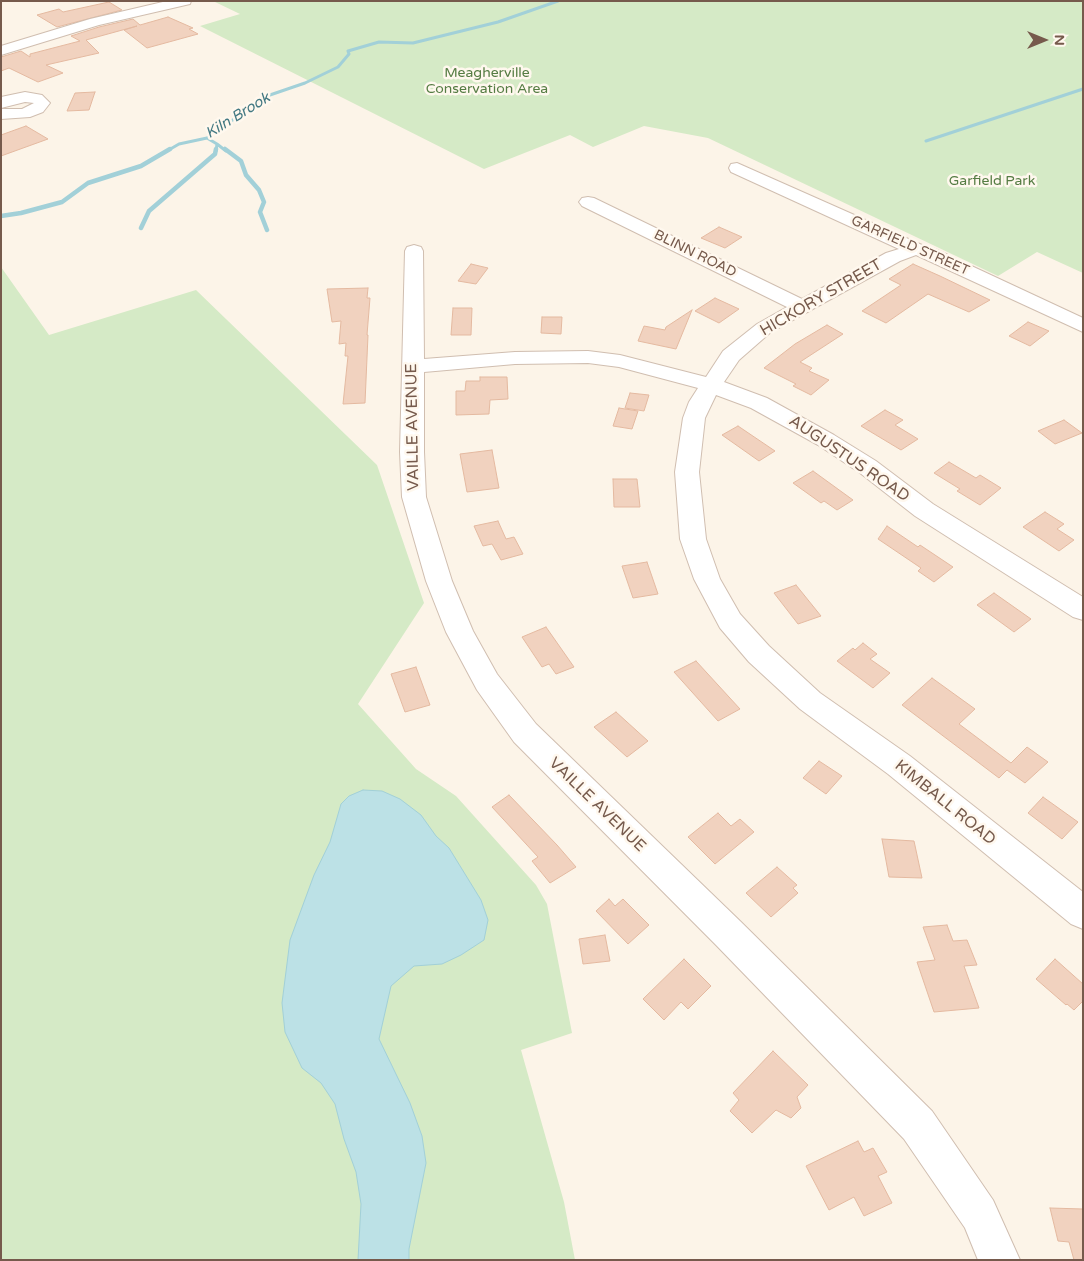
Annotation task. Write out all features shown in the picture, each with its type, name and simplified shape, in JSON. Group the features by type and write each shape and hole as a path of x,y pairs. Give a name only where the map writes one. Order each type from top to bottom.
{"street":[{"path":"1,51 149,5 185,1"},
{"path":"1,103 24,97 37,98 42,103 37,109 24,114 1,114"},
{"name":"GARFIELD STREET","path":"737,168 915,249 928,253 1083,326"},
{"name":"BLINN ROAD","path":"588,202 803,307"},
{"name":"HICKORY STREET","path":"804,696 759,654 730,621 707,579 693,539 687,472 694,418 700,402 731,356 764,328 893,257 915,249"},
{"name":"VAILLE AVENUE","path":"414,252 412,452 414,497 439,581 460,632 487,682 524,732 556,765 728,933 918,1125 979,1214 999,1260"},
{"path":"1063,317 1083,303"},
{"name":"AUGUSTUS ROAD","path":"413,366 515,358 588,357 620,361 711,384 759,403 826,440 868,467 924,510 1083,610"},
{"name":"KIMBALL ROAD","path":"804,696 900,766 1083,913"}],"green space":[{"name":"Meagherville Conservation Area","path":"213,1 1083,1 1083,273 1037,252 998,276 708,138 644,126 593,147 570,135 484,169 200,26 240,14"},
{"path":"1,267 49,335 196,290 377,465 424,603 358,704 416,769 456,796 536,885 547,904 572,1033 521,1050 564,1202 575,1260 1,1260"}],"water":[{"path":"363,790 382,791 400,799 421,815 436,836 449,848 481,900 488,920 484,940 461,955 442,964 414,966 391,986 379,1039 410,1103 422,1136 426,1163 409,1249 409,1260 358,1260 361,1204 356,1172 344,1139 335,1104 321,1083 302,1068 285,1032 282,1003 290,940 314,875 330,842 341,804 349,796"}],"building":[{"path":"109,2 122,10 57,27 37,15 59,9 63,12"},
{"path":"168,17 193,28 189,29 198,34 147,48 124,30 137,26 86,40 99,53 46,65 63,73 38,82 9,68 1,71 1,57 21,51 30,57 30,54 80,41 71,36 99,27 133,19 140,25"},
{"path":"95,92 89,110 67,111 75,93"},
{"path":"26,126 48,139 1,156 1,135"},
{"path":"719,227 742,237 725,248 701,238"},
{"path":"471,264 488,268 476,284 458,281"},
{"path":"913,264 990,300 969,312 928,294 886,323 862,311 901,285 889,279"},
{"path":"368,288 367,298 370,298 365,403 343,404 348,356 345,356 346,343 339,344 341,321 332,322 327,289"},
{"path":"715,298 739,309 719,323 695,311"},
{"path":"453,308 472,308 471,335 451,335"},
{"path":"692,310 676,349 638,341 644,326 665,330 666,327"},
{"path":"542,317 562,317 561,334 541,333"},
{"path":"1028,322 1049,331 1030,346 1009,336"},
{"path":"827,325 843,334 800,362 812,368 809,371 829,380 811,395 793,386 796,384 764,368 795,344"},
{"path":"480,377 507,377 508,399 490,400 489,414 456,415 456,391 465,391 466,381 480,381"},
{"path":"630,393 649,395 644,411 625,408"},
{"path":"619,408 638,411 632,429 613,426"},
{"path":"885,410 903,420 895,425 918,439 901,450 861,426"},
{"path":"1064,420 1082,433 1055,444 1038,431"},
{"path":"738,426 775,451 759,461 722,435"},
{"path":"492,450 499,488 467,492 460,454"},
{"path":"949,462 976,478 980,475 1001,488 980,505 957,491 960,489 934,473"},
{"path":"813,471 853,500 837,510 824,501 821,503 793,483"},
{"path":"613,479 637,479 640,507 614,507"},
{"path":"1045,512 1064,524 1057,529 1074,540 1059,551 1023,527"},
{"path":"498,521 506,539 514,537 523,554 501,560 492,544 483,546 474,526"},
{"path":"887,526 953,567 934,582 918,571 921,568 878,539"},
{"path":"647,562 658,594 633,598 622,566"},
{"path":"796,585 821,616 798,624 774,593"},
{"path":"994,593 1031,619 1014,632 977,605"},
{"path":"546,627 574,667 556,674 549,664 542,667 522,637"},
{"path":"863,643 877,654 870,659 890,673 873,688 837,661 853,648 855,650"},
{"path":"696,661 740,709 718,721 674,672"},
{"path":"416,667 430,705 405,712 391,674"},
{"path":"932,678 975,709 959,724 1011,763 1027,747 1048,762 1025,783 1007,770 999,778 902,705"},
{"path":"616,712 648,741 627,757 594,727"},
{"path":"819,761 842,776 826,794 803,778"},
{"path":"509,795 576,867 550,883 532,861 538,857 492,807"},
{"path":"1043,797 1078,822 1062,839 1028,813"},
{"path":"718,813 731,826 740,819 754,832 715,864 688,837"},
{"path":"882,839 914,841 922,878 889,877"},
{"path":"777,867 797,885 793,888 798,893 771,917 746,893"},
{"path":"609,899 615,906 623,899 649,925 628,944 596,911"},
{"path":"947,925 953,941 967,940 977,965 964,966 979,1008 934,1012 917,962 935,960 923,927"},
{"path":"605,935 610,961 583,964 579,939"},
{"path":"684,959 711,986 688,1009 681,1002 664,1020 643,999"},
{"path":"1055,959 1083,984 1083,1001 1074,1010 1036,979"},
{"path":"773,1051 808,1085 797,1097 801,1108 791,1118 776,1110 752,1133 730,1111 739,1100 733,1093"},
{"path":"858,1141 864,1152 873,1148 887,1172 878,1176 892,1203 864,1216 854,1197 829,1210 806,1166"},
{"path":"1050,1208 1083,1209 1083,1260 1074,1260 1069,1242 1058,1241"}],"waterway":[{"name":"Kiln Brook","path":"207,138 267,96 305,83 338,67 349,54 348,51 379,42 413,43 498,22 558,1"},
{"path":"926,141 1083,89"},
{"name":"Kiln Brook","path":"167,151 179,144 207,138"},
{"path":"207,138 217,144"},
{"path":"216,151 217,144"},
{"path":"217,144 226,151"},
{"name":"Kiln Brook","path":"1,216 21,213 62,202 88,183 141,166 170,149"},
{"path":"141,228 149,211 215,154 216,149"},
{"path":"225,149 241,161 246,175 259,190 264,202 260,212 267,230"}],"park label":[{"name":"Garfield Park","path":"992,181"}]}
